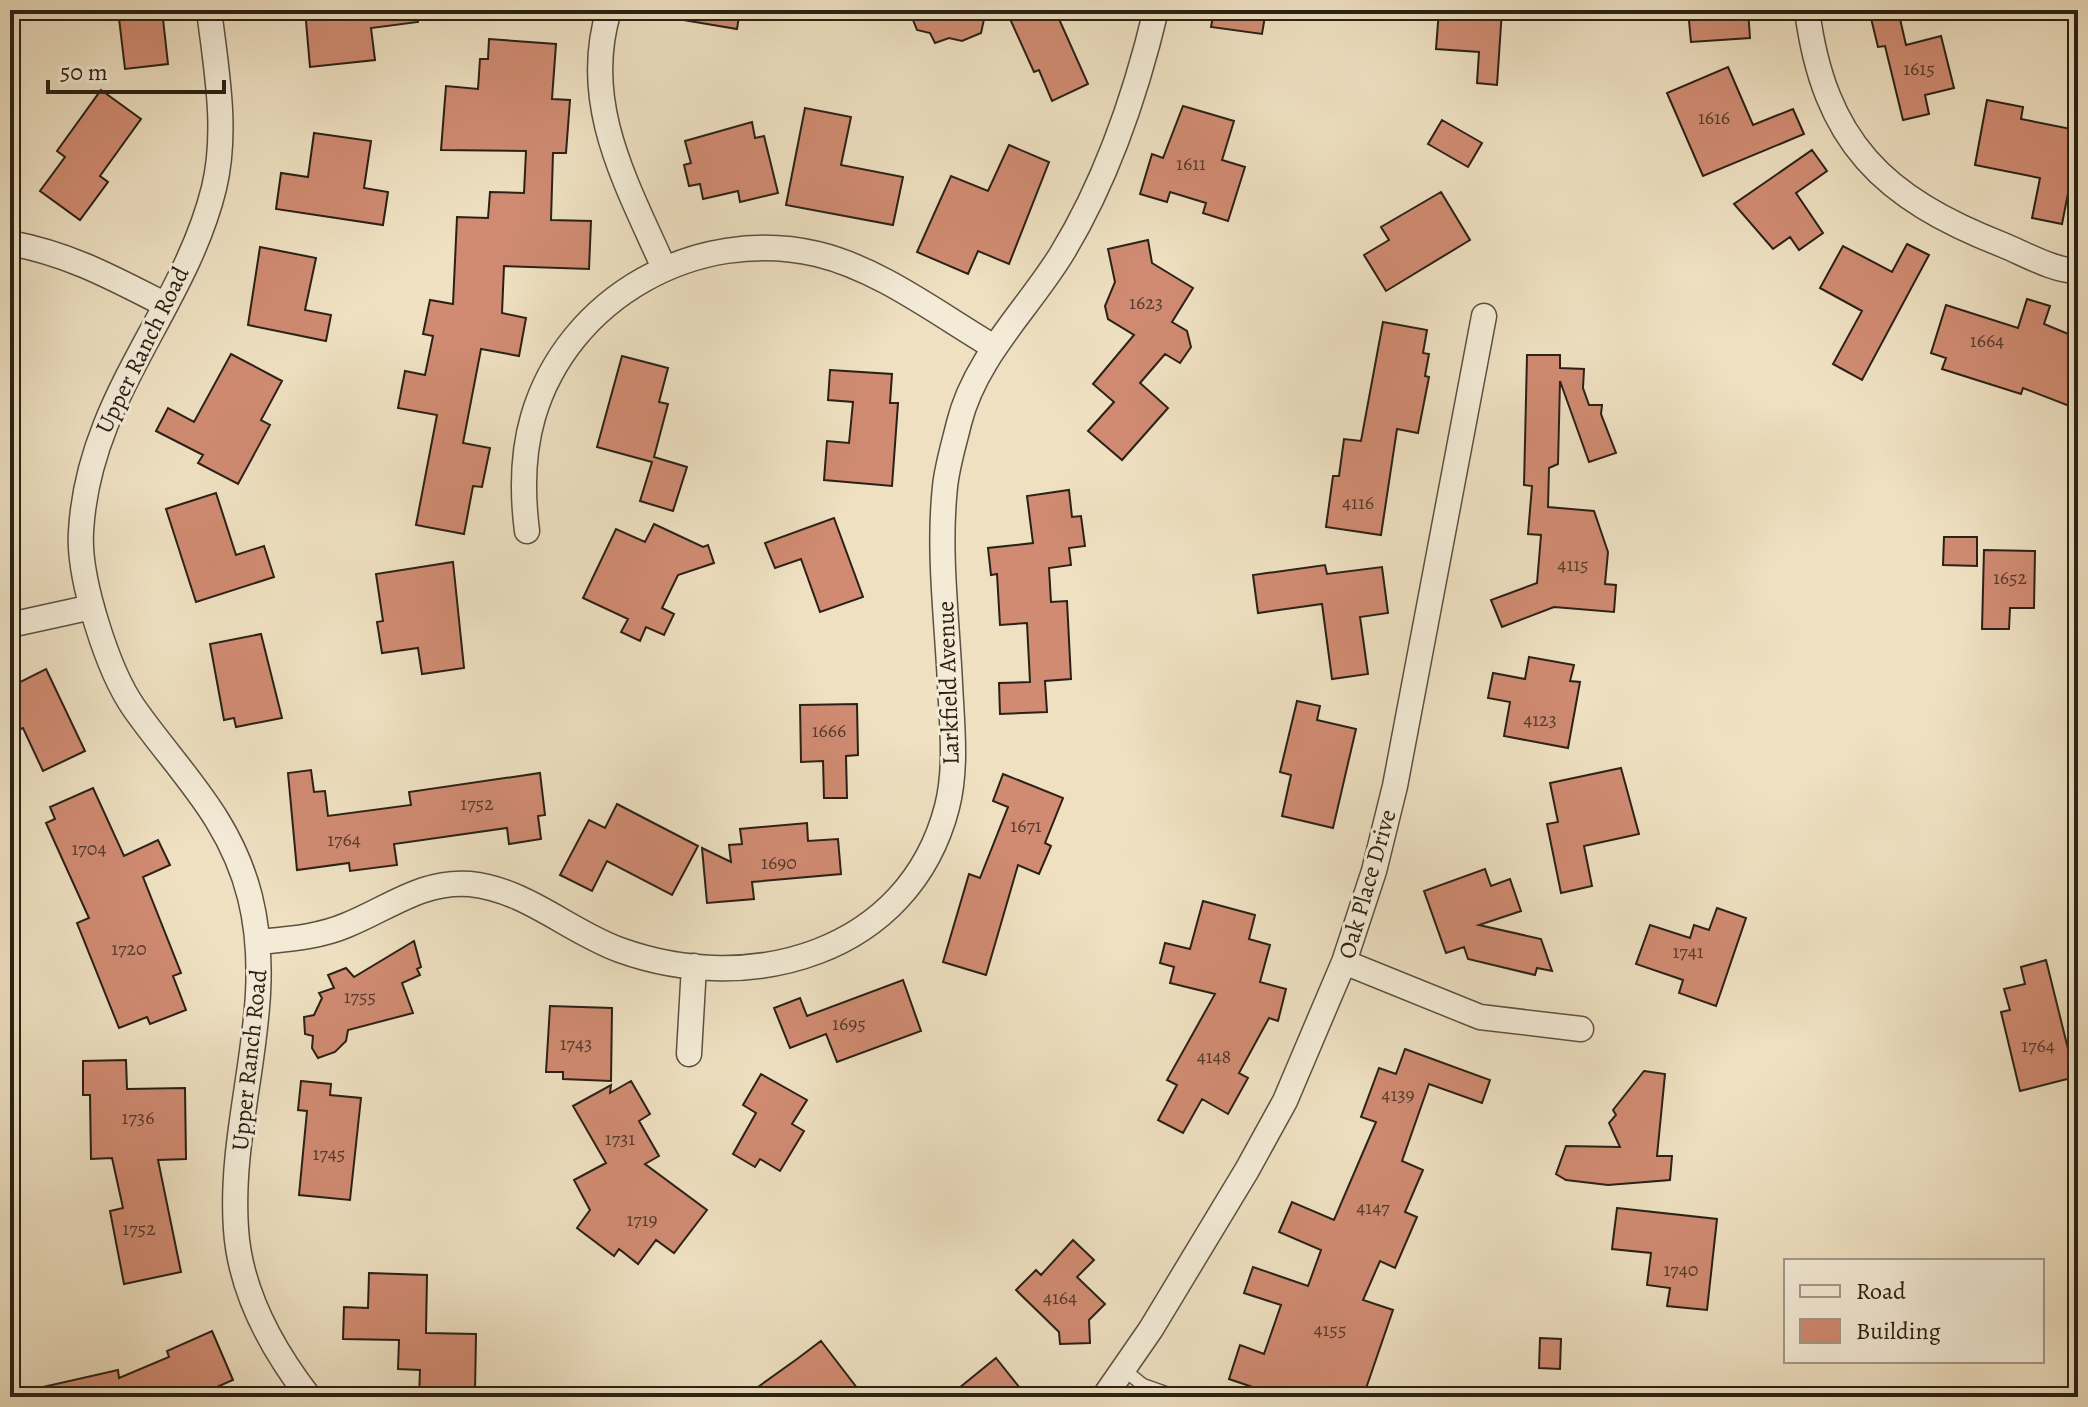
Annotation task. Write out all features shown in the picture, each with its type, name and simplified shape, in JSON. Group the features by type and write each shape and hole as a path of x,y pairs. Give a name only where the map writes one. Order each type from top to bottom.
{"street":[{"name":"Upper Ranch Road","path":"209,10 220,96 215,184 200,232 125,377 96,443 80,536 92,607 132,704 199,788 230,839 250,895 259,942 260,1003 236,1184 236,1231 244,1274 264,1328 286,1367 309,1397"},
{"path":"609,10 598,74 600,107 609,144 664,268"},
{"name":"Larkfield Avenue","path":"259,942 328,932 440,884 469,884 522,897 580,932 619,950 694,966 777,965 839,944 893,903 914,879 933,847 947,807 953,764 942,529 945,482 960,415 994,347 1061,255 1098,184 1142,71 1156,10"},
{"path":"1807,10 1813,52 1828,100 1856,149 1889,184 1929,213 1964,230 2078,271"},
{"path":"10,243 54,251 164,304"},
{"path":"527,531 522,492 524,455 533,416 547,381 566,349 594,316 628,288 664,268 699,256 737,249 773,248 816,254 878,278 994,347"},
{"name":"Oak Place Drive","path":"1104,1397 1277,1115 1316,1032 1344,962 1374,871 1395,786 1484,316"},
{"path":"10,625 92,607"},
{"path":"1344,962 1480,1017 1581,1029"},
{"path":"689,1054 694,966"}],"lane":[{"path":"1123,1369 1143,1385 1177,1397"}],"building":[{"path":"118,10 162,10 168,64 125,69"},
{"path":"305,10 417,10 418,22 371,28 375,60 310,67"},
{"path":"684,10 740,10 737,29 683,20"},
{"path":"909,10 986,10 981,33 962,41 949,38 935,43 930,33 917,30"},
{"path":"1006,10 1055,10 1088,84 1052,101 1039,70 1034,72"},
{"path":"1214,10 1266,10 1262,34 1211,27"},
{"path":"1439,10 1502,10 1497,85 1477,83 1479,52 1436,49"},
{"path":"1688,10 1748,10 1750,38 1691,42"},
{"path":"1869,10 1898,10 1906,45 1941,36 1954,88 1925,95 1929,114 1903,120 1885,46 1878,47"},
{"path":"489,39 556,44 552,99 570,100 566,153 553,153 551,220 591,221 589,269 504,266 502,313 526,318 519,356 481,349 463,443 490,448 482,487 473,486 464,534 416,525 437,415 398,408 405,371 425,375 433,336 423,334 430,300 453,304 457,217 488,218 490,192 524,193 526,151 441,150 446,86 478,89 480,59 488,59"},
{"path":"1728,67 1753,125 1793,109 1804,134 1703,176 1667,93"},
{"path":"101,90 141,119 100,176 108,182 80,220 40,191 65,157 57,151"},
{"path":"1987,100 2023,107 2021,119 2076,130 2071,153 2076,153 2062,224 2032,218 2040,178 1975,165"},
{"path":"1183,106 1234,121 1222,160 1245,167 1228,221 1203,213 1206,203 1170,192 1167,202 1140,194 1152,154 1163,158"},
{"path":"805,108 851,117 841,165 903,177 893,225 786,205"},
{"path":"1442,120 1482,143 1468,167 1428,144"},
{"path":"752,122 755,138 764,136 778,193 740,202 738,191 703,199 700,184 689,186 684,165 691,163 685,141"},
{"path":"314,133 371,141 364,188 388,192 383,225 276,209 281,173 308,177"},
{"path":"1009,145 1049,162 1009,264 978,251 968,274 917,252 951,176 988,191"},
{"path":"1812,150 1827,171 1796,193 1823,233 1799,250 1790,237 1773,249 1734,204"},
{"path":"1441,192 1470,240 1386,291 1364,255 1389,240 1381,227"},
{"path":"1148,240 1152,263 1193,288 1172,322 1187,331 1191,347 1180,363 1165,354 1140,383 1168,408 1122,460 1088,431 1114,402 1093,384 1134,335 1108,319 1105,306 1115,282 1108,249"},
{"path":"1907,244 1929,255 1862,380 1833,364 1862,311 1820,288 1843,246 1892,272"},
{"path":"260,247 316,258 305,310 331,315 326,341 248,325"},
{"path":"2027,299 2050,306 2044,324 2078,338 2078,393 2072,407 2023,388 2021,394 1942,369 1946,358 1931,353 1946,305 2018,328"},
{"path":"1383,322 1427,330 1423,353 1429,354 1425,376 1429,377 1418,433 1397,429 1381,535 1326,527 1333,476 1339,476 1344,439 1361,441"},
{"path":"231,354 282,381 261,420 270,425 238,484 198,463 203,455 156,431 168,408 194,422"},
{"path":"1527,355 1560,355 1560,368 1584,369 1583,388 1589,405 1602,405 1601,414 1616,453 1589,462 1560,381 1558,464 1549,468 1548,507 1594,511 1608,552 1605,584 1616,585 1614,612 1554,607 1502,627 1491,600 1537,583 1541,535 1528,534 1532,486 1524,485"},
{"path":"622,356 668,368 659,402 668,404 654,457 687,467 673,511 640,501 652,462 597,447"},
{"path":"830,370 892,374 890,403 898,403 892,486 824,480 827,441 849,443 853,402 828,400"},
{"path":"1069,490 1072,517 1081,516 1085,546 1069,548 1071,565 1049,568 1051,602 1067,601 1071,679 1045,681 1047,712 1000,714 999,683 1030,682 1027,623 1000,625 997,574 991,575 988,548 1033,543 1027,496"},
{"path":"216,493 236,555 264,546 274,577 196,602 166,509"},
{"path":"834,518 863,597 820,612 801,559 775,568 765,543"},
{"path":"654,524 703,547 708,545 714,563 678,575 662,608 674,614 664,635 646,627 640,641 621,632 628,619 583,598 616,529 645,542"},
{"path":"1944,537 1977,537 1977,566 1943,565"},
{"path":"1984,550 2035,551 2034,608 2010,608 2009,629 1982,629"},
{"path":"453,562 464,668 422,674 418,648 382,653 377,622 383,621 376,574"},
{"path":"1325,565 1327,574 1382,567 1388,613 1360,617 1368,674 1332,679 1322,604 1258,613 1253,575"},
{"path":"261,634 282,718 236,727 234,718 224,720 210,644"},
{"path":"1529,657 1574,665 1570,681 1580,682 1568,748 1504,736 1510,702 1488,698 1493,673 1525,679"},
{"path":"46,669 85,751 43,771 23,728 10,734 10,687"},
{"path":"1297,701 1320,706 1317,720 1356,729 1333,828 1282,816 1291,775 1280,772"},
{"path":"857,704 858,755 846,756 847,798 824,798 823,761 801,762 800,705"},
{"path":"1621,768 1639,834 1584,846 1592,886 1561,893 1547,824 1558,822 1550,783"},
{"path":"311,770 314,792 325,791 328,816 411,805 409,792 540,773 545,815 538,816 541,839 509,844 507,828 394,844 397,865 350,871 349,863 297,870 288,773"},
{"path":"1003,774 1063,798 1045,843 1051,846 1039,874 1018,865 986,975 943,962 969,874 980,878 1008,807 993,801"},
{"path":"93,788 124,856 158,840 170,865 143,877 181,973 173,976 186,1010 150,1024 147,1017 119,1028 77,923 89,918 46,823 55,819 50,807"},
{"path":"617,804 698,846 672,895 607,861 592,891 560,875 589,820 605,828"},
{"path":"807,823 808,841 838,839 841,874 752,882 754,899 707,903 702,848 731,862 729,845 742,844 740,829"},
{"path":"1485,869 1491,886 1510,879 1521,911 1479,925 1541,939 1552,971 1537,968 1535,975 1468,959 1464,947 1446,953 1424,891"},
{"path":"1203,901 1255,915 1249,939 1270,945 1260,982 1286,989 1278,1021 1269,1018 1239,1073 1248,1078 1228,1114 1202,1099 1183,1133 1158,1120 1177,1085 1167,1080 1215,994 1170,983 1174,967 1160,963 1165,943 1190,949"},
{"path":"1717,908 1746,918 1716,1006 1679,993 1683,980 1636,964 1650,925 1690,938 1694,925 1709,930"},
{"path":"414,941 420,975 402,983 413,1013 348,1030 346,1041 335,1052 318,1058 312,1048 313,1036 305,1034 304,1017 314,1015 322,998 319,993 334,988 328,975 346,968 354,977"},
{"path":"2046,960 2075,1077 2020,1091 2001,1012 2010,1010 2004,989 2025,984 2021,967"},
{"path":"903,980 921,1031 837,1062 826,1034 790,1048 774,1008 800,998 807,1016"},
{"path":"550,1006 612,1008 611,1081 563,1079 563,1072 546,1072"},
{"path":"1405,1049 1490,1080 1482,1103 1429,1084 1402,1161 1423,1170 1405,1212 1417,1217 1395,1268 1380,1261 1363,1300 1393,1310 1363,1397 1282,1397 1229,1379 1240,1345 1264,1354 1281,1305 1244,1293 1253,1267 1308,1286 1321,1250 1279,1232 1292,1202 1334,1220 1376,1122 1361,1117 1379,1068 1396,1074"},
{"path":"126,1060 127,1089 185,1088 186,1159 158,1160 181,1272 124,1284 110,1211 123,1208 112,1158 91,1159 90,1095 83,1095 83,1061"},
{"path":"1644,1071 1665,1074 1657,1156 1672,1156 1670,1180 1608,1185 1566,1180 1556,1174 1566,1146 1620,1147 1609,1123 1616,1115 1613,1110"},
{"path":"761,1074 807,1100 792,1124 804,1131 780,1171 760,1159 755,1167 733,1154 756,1113 743,1105"},
{"path":"301,1081 331,1084 330,1095 361,1098 350,1200 299,1195 307,1111 298,1110"},
{"path":"631,1081 650,1114 639,1121 659,1156 645,1164 707,1210 674,1253 656,1240 638,1264 619,1249 614,1256 577,1228 590,1210 574,1180 606,1163 573,1106 611,1085 610,1093"},
{"path":"1617,1208 1717,1219 1707,1310 1667,1306 1670,1288 1647,1285 1651,1253 1612,1249"},
{"path":"1073,1240 1094,1260 1077,1277 1105,1304 1089,1320 1090,1343 1060,1344 1059,1332 1016,1290 1036,1270 1041,1275"},
{"path":"369,1273 427,1275 426,1333 476,1334 475,1392 419,1397 420,1370 398,1369 399,1340 343,1339 344,1307 368,1308"},
{"path":"212,1331 233,1380 194,1397 35,1397 34,1389 118,1370 119,1378 169,1357 167,1351"},
{"path":"1540,1338 1561,1339 1560,1369 1539,1368"},
{"path":"821,1341 864,1397 744,1397 797,1359"},
{"path":"996,1358 1027,1397 948,1397"}]}
